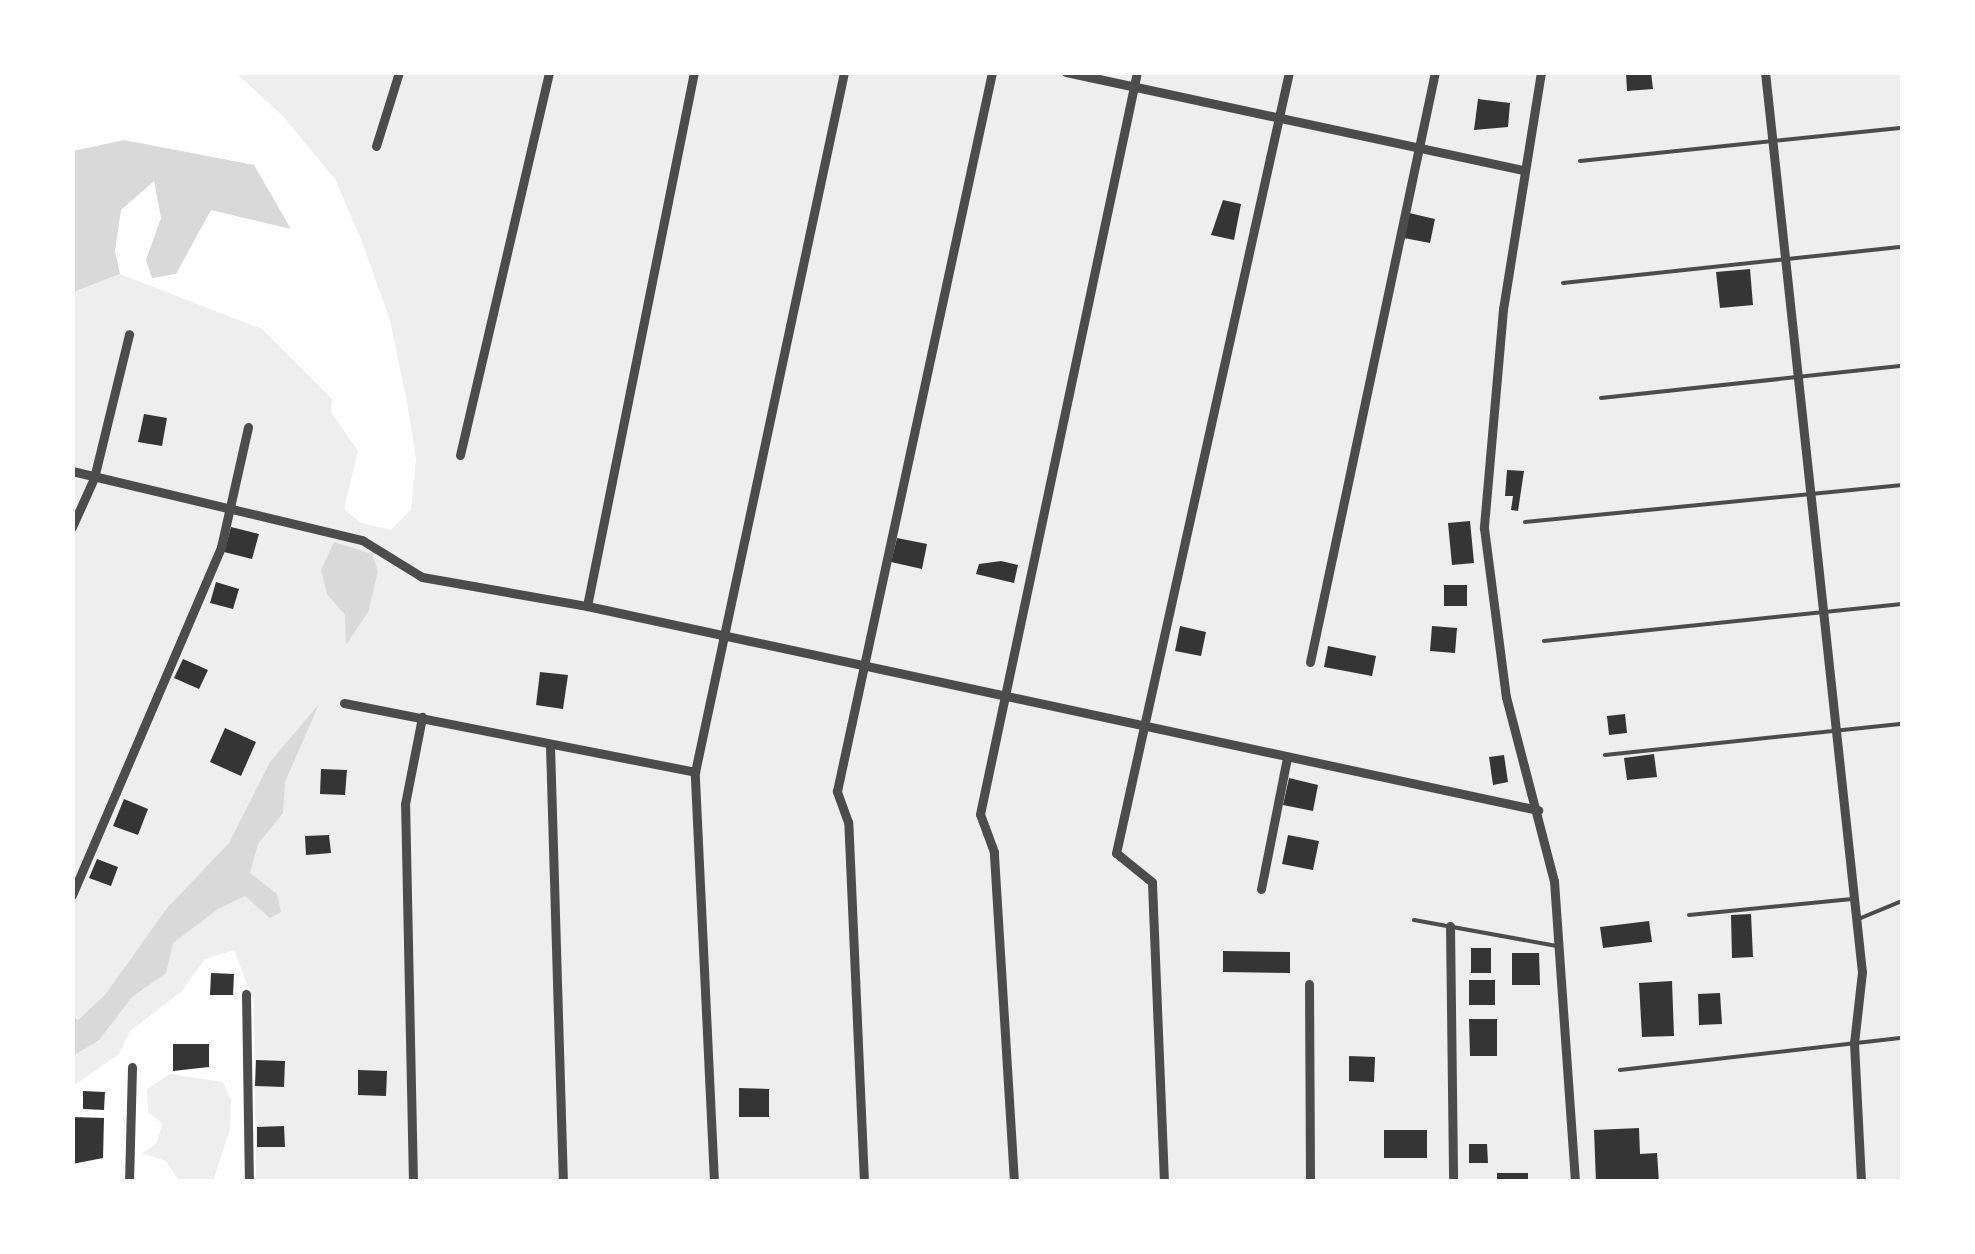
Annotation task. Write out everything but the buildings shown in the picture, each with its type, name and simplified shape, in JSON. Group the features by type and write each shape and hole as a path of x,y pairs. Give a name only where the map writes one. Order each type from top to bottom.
{"street":[{"path":"376,146 399,72"},
{"path":"460,455 550,72"},
{"path":"588,606 694,72"},
{"path":"714,1182 695,772 720,634 844,72"},
{"path":"864,1182 848,822 837,791 992,72"},
{"path":"1066,72 1416,151 1525,170"},
{"path":"1014,1182 994,852 980,814 1137,72"},
{"path":"1164,1182 1152,882 1116,853 1148,728 1289,72"},
{"path":"1310,662 1434,72"},
{"path":"1542,72 1503,310 1484,528 1506,698 1538,810 1562,946 1575,1182"},
{"path":"1765,72 1832,732 1862,972 1854,1042 1861,1182"},
{"path":"72,527 94,478 129,334"},
{"path":"72,895 233,506 248,427"},
{"path":"72,471 233,506 362,540 422,577 588,606 1538,810"},
{"path":"344,704 695,772"},
{"path":"413,1182 406,804 422,717"},
{"path":"550,746 563,1182"},
{"path":"1261,889 1287,758"},
{"path":"1450,926 1453,1182"},
{"path":"1309,984 1310,1182"},
{"path":"246,994 249,1182"},
{"path":"128,1182 132,1067"}],"lane":[{"path":"1580,160 1902,128"},
{"path":"1563,283 1902,247"},
{"path":"1601,398 1902,366"},
{"path":"1525,522 1902,486"},
{"path":"1544,641 1902,604"},
{"path":"1605,756 1902,724"},
{"path":"1690,915 1852,900"},
{"path":"1855,920 1902,902"},
{"path":"1414,920 1562,946"},
{"path":"1620,1070 1902,1038"}],"shaded area":[{"path":"236,73 1902,73 1902,1181 256,1181 254,1002 234,950 205,959 182,991 130,1031 119,1054 73,1086 73,292 120,274 262,329 332,399 331,412 358,451 344,509 361,523 391,530 411,510 416,459 407,402 390,320 362,242 335,179 283,116"},
{"path":"124,140 254,165 291,229 211,210 176,274 152,278 146,260 161,218 154,181 121,210 115,251 120,274 73,292 73,151"},
{"path":"334,542 372,554 378,571 368,612 346,645 345,615 327,594 321,570"},
{"path":"319,704 285,782 283,813 258,844 250,873 277,894 281,912 270,918 245,896 218,909 173,943 166,973 132,997 99,1040 73,1056 73,1017 78,1020 105,995 167,908 229,843 270,762"},
{"path":"170,1074 223,1082 231,1100 230,1129 213,1181 179,1181 166,1161 142,1153 156,1144 163,1124 148,1112 147,1089"}]}
